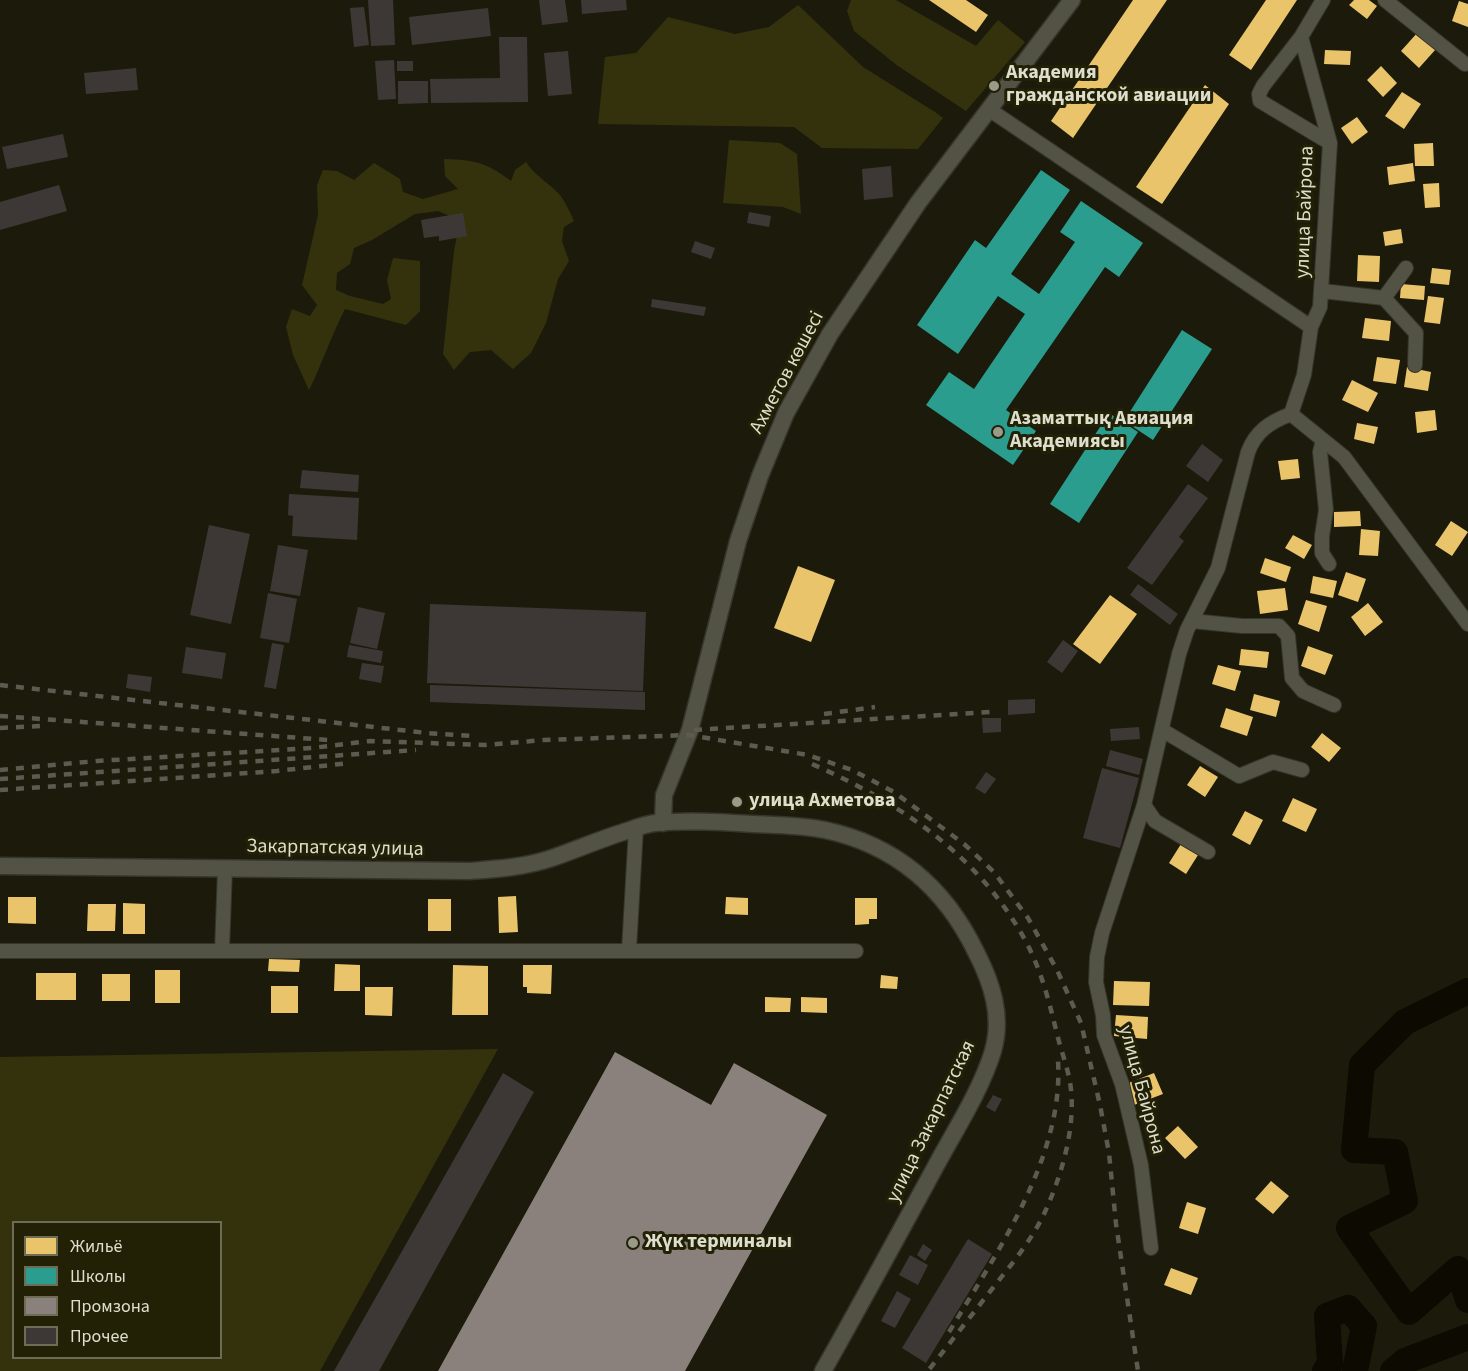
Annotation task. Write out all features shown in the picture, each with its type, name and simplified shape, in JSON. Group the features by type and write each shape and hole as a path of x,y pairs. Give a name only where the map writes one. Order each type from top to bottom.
{"street":[{"name":"Ахметов көшесі","path":"663,823 664,795 690,730 738,541 760,476 786,413 830,334 918,203 1072,0"},
{"path":"1323,0 1301,37 1259,94 1260,101 1330,143"},
{"path":"1385,0 1464,64"},
{"name":"улица Байрона","path":"1151,1248 1141,1165 1122,1084 1104,1035 1103,1015 1096,982 1097,957 1102,933 1144,805 1179,654 1218,568 1248,452 1253,439 1271,422 1291,414 1304,375 1311,327 1320,307 1330,143 1301,37"},
{"path":"990,110 1311,327"},
{"path":"1406,268 1384,298 1416,333 1415,365"},
{"name":"улица Байрона","path":"1322,291 1384,298"},
{"path":"1291,414 1344,457 1468,624"},
{"path":"1323,440 1320,452 1326,510 1322,553 1329,564"},
{"path":"1192,621 1242,626 1279,626 1288,636 1292,678 1303,691 1334,705"},
{"path":"1162,730 1239,776 1272,762 1302,770"},
{"path":"1144,805 1155,821 1208,852"},
{"name":"улица Закарпатская","path":"663,823 723,822 799,826 847,835 872,845 920,875 939,894 959,920 973,944 994,993 997,1015 996,1033 993,1051 981,1079 867,1294 823,1371"},
{"name":"Закарпатская улица","path":"0,866 470,871 504,869 549,860 636,828 652,823 663,823"},
{"path":"629,950 636,828"},
{"path":"222,951 225,868"},
{"path":"0,951 856,951"}],"shaded area":[{"path":"851,0 896,0 976,46 998,20 1025,42 966,111 898,66 854,31 847,11"},
{"path":"798,5 863,67 943,118 918,149 822,148 794,127 598,124 605,57 636,53 668,17 735,34 769,27"},
{"path":"729,140 780,143 797,154 801,214 783,207 723,203"},
{"path":"444,159 480,163 511,181 515,170 526,162 560,195 574,221 564,227 562,241 569,261 558,279 546,323 531,353 513,369 491,350 470,352 454,370 443,354 454,251 460,220 438,211 415,214 354,248 350,264 337,273 336,290 383,304 391,299 387,280 393,258 420,261 420,311 406,325 345,309 309,390 293,355 286,327 292,309 310,316 317,305 302,285 318,215 317,185 323,170 337,171 354,180 374,163 400,179 403,192 423,199 458,189 445,176"},
{"path":"498,1049 320,1371 0,1371 0,1057"}],"building: Жильё":[{"path":"929,0 966,0 988,15 976,32"},
{"path":"1133,0 1167,0 1073,138 1051,121"},
{"path":"1266,0 1297,0 1251,70 1229,55"},
{"path":"1354,0 1369,0 1377,6 1367,19 1349,5"},
{"path":"1459,1 1468,4 1468,27 1452,21"},
{"path":"1418,32 1436,49 1419,68 1401,51"},
{"path":"1325,50 1351,51 1350,65 1324,64"},
{"path":"1381,66 1397,83 1383,97 1367,80"},
{"path":"1205,85 1229,104 1162,204 1136,187"},
{"path":"1402,92 1421,104 1404,129 1385,116"},
{"path":"1357,117 1368,132 1352,144 1341,128"},
{"path":"1433,143 1434,166 1415,166 1414,144"},
{"path":"1413,163 1415,181 1389,185 1387,167"},
{"path":"1439,183 1440,207 1425,208 1423,184"},
{"path":"1401,229 1403,243 1385,246 1383,232"},
{"path":"1358,255 1380,256 1379,282 1357,281"},
{"path":"1432,268 1451,270 1449,285 1430,283"},
{"path":"1401,284 1425,286 1424,300 1400,298"},
{"path":"1428,296 1444,298 1440,324 1424,322"},
{"path":"1365,318 1391,321 1389,341 1362,338"},
{"path":"1377,357 1400,360 1396,384 1373,381"},
{"path":"1407,367 1431,372 1428,391 1404,387"},
{"path":"1352,380 1378,393 1368,412 1342,400"},
{"path":"1435,410 1437,430 1417,433 1415,412"},
{"path":"1357,423 1378,427 1374,444 1354,439"},
{"path":"1298,459 1300,478 1281,480 1278,461"},
{"path":"1360,511 1361,526 1334,527 1334,512"},
{"path":"1451,521 1468,532 1452,556 1435,545"},
{"path":"1361,529 1380,531 1378,556 1359,555"},
{"path":"1293,535 1312,545 1304,559 1285,548"},
{"path":"1265,558 1291,567 1286,582 1260,573"},
{"path":"798,566 835,580 811,642 774,628"},
{"path":"1346,572 1366,579 1358,602 1338,595"},
{"path":"1313,576 1337,581 1333,598 1310,593"},
{"path":"1285,588 1288,610 1260,614 1257,591"},
{"path":"1110,595 1137,614 1100,664 1073,644"},
{"path":"1306,600 1327,606 1319,632 1298,624"},
{"path":"1368,603 1383,622 1365,636 1351,617"},
{"path":"1308,646 1333,655 1325,675 1301,666"},
{"path":"1241,649 1269,652 1267,668 1239,665"},
{"path":"1218,665 1241,671 1235,691 1212,684"},
{"path":"1254,694 1280,701 1276,717 1250,710"},
{"path":"1226,708 1253,717 1247,736 1220,727"},
{"path":"1322,733 1341,748 1329,762 1311,747"},
{"path":"1200,766 1218,777 1205,797 1187,785"},
{"path":"1293,798 1317,809 1306,832 1282,821"},
{"path":"1245,811 1263,820 1250,845 1232,835"},
{"path":"1181,844 1198,855 1186,874 1169,863"},
{"path":"516,896 518,932 499,933 498,897"},
{"path":"8,897 36,897 36,924 8,923"},
{"path":"726,897 748,898 748,915 725,914"},
{"path":"855,898 877,898 877,919 869,919 869,924 855,925"},
{"path":"428,899 451,899 451,931 428,931"},
{"path":"123,903 145,904 145,934 123,934"},
{"path":"88,904 116,904 115,931 87,931"},
{"path":"269,959 300,960 299,972 268,971"},
{"path":"335,964 360,965 360,991 334,991"},
{"path":"453,965 488,966 488,1015 452,1015"},
{"path":"523,965 552,965 551,994 527,993 527,987 523,987"},
{"path":"155,970 180,970 180,1003 155,1003"},
{"path":"36,973 76,973 76,1000 36,1000"},
{"path":"102,974 130,974 130,1001 102,1001"},
{"path":"881,975 898,977 897,989 880,988"},
{"path":"1114,981 1150,982 1149,1006 1113,1005"},
{"path":"271,986 298,986 298,1013 271,1013"},
{"path":"365,987 393,987 392,1016 365,1015"},
{"path":"765,997 791,998 790,1012 765,1012"},
{"path":"801,997 827,998 827,1013 801,1012"},
{"path":"1116,1015 1148,1017 1147,1039 1114,1036"},
{"path":"1154,1073 1163,1094 1134,1105 1126,1084"},
{"path":"1178,1126 1198,1147 1185,1159 1165,1138"},
{"path":"1271,1181 1289,1196 1273,1214 1255,1199"},
{"path":"1187,1202 1206,1208 1198,1234 1179,1228"},
{"path":"1171,1268 1198,1278 1191,1295 1164,1285"}],"building: Школы":[{"path":"1041,170 1070,190 1011,274 1039,294 1075,242 1060,232 1081,201 1143,243 1119,277 1105,267 1006,410 1036,431 1013,465 926,405 949,372 974,389 1025,314 998,296 958,354 917,325 975,240 986,248"},
{"path":"1182,330 1212,349 1153,440 1124,421"},
{"path":"1109,413 1138,432 1079,523 1050,504"}],"building: Промзона":[{"name":"Жүк терминалы","path":"615,1052 711,1105 734,1063 827,1115 685,1371 438,1371"}],"building: Прочее":[{"path":"368,0 393,0 395,45 371,46"},
{"path":"539,0 565,0 568,22 542,25"},
{"path":"581,0 626,0 627,10 582,14"},
{"path":"364,7 369,45 354,47 350,8"},
{"path":"488,8 491,36 412,45 409,17"},
{"path":"499,37 527,37 528,102 431,103 430,79 500,78"},
{"path":"568,51 572,94 548,96 544,53"},
{"path":"394,60 396,99 378,100 375,61"},
{"path":"397,61 413,61 413,71 397,71"},
{"path":"136,68 138,90 86,94 84,73"},
{"path":"398,81 428,81 428,103 398,104"},
{"path":"63,134 68,157 7,169 2,147"},
{"path":"891,166 893,197 864,200 862,169"},
{"path":"59,185 67,211 0,230 0,202"},
{"path":"749,212 771,216 769,227 747,223"},
{"path":"463,213 467,236 439,241 439,236 424,238 421,220"},
{"path":"695,241 715,248 711,259 691,252"},
{"path":"652,299 706,307 704,316 651,307"},
{"path":"1202,444 1223,460 1208,482 1186,466"},
{"path":"302,470 359,475 358,492 300,488"},
{"path":"1188,484 1208,498 1179,537 1184,541 1152,585 1127,568"},
{"path":"289,494 359,498 357,540 292,536 293,516 288,515"},
{"path":"209,525 250,534 231,624 190,615"},
{"path":"278,545 308,550 300,596 270,591"},
{"path":"1138,584 1178,614 1170,625 1130,595"},
{"path":"268,593 297,599 289,643 260,638"},
{"path":"430,604 646,612 643,691 427,683"},
{"path":"358,607 385,613 377,649 350,643"},
{"path":"1063,640 1078,651 1062,673 1047,662"},
{"path":"272,643 284,645 276,689 264,687"},
{"path":"349,645 383,651 381,663 347,657"},
{"path":"186,647 226,653 222,679 182,673"},
{"path":"362,663 384,666 381,683 359,679"},
{"path":"128,674 152,677 150,692 126,688"},
{"path":"430,685 645,692 645,710 430,702"},
{"path":"1035,699 1035,713 1008,715 1008,700"},
{"path":"982,718 1001,718 1001,732 983,733"},
{"path":"1139,727 1140,739 1111,741 1110,729"},
{"path":"1110,750 1143,759 1139,775 1106,766"},
{"path":"1102,768 1139,778 1120,848 1083,838"},
{"path":"986,772 996,779 985,794 975,788"},
{"path":"503,1073 534,1092 379,1371 334,1371"},
{"path":"993,1095 1002,1099 995,1112 986,1107"},
{"path":"968,1239 992,1254 926,1363 902,1348"},
{"path":"923,1244 932,1250 925,1261 917,1255"},
{"path":"910,1255 928,1265 918,1285 899,1275"},
{"path":"897,1291 911,1299 895,1328 881,1321"}],"waterway":[{"path":"1468,991 1405,1022 1362,1065 1354,1150 1395,1152 1405,1201 1349,1228 1409,1312 1458,1269 1468,1300"},
{"path":"1325,1371 1330,1364 1327,1316 1348,1308 1364,1326 1355,1371"},
{"path":"1393,1371 1405,1361 1468,1337"}],"railway":[{"path":"0,685 427,733 475,736"},
{"path":"824,714 875,707"},
{"path":"694,730 990,712"},
{"path":"0,716 328,740"},
{"path":"0,728 41,726"},
{"path":"0,770 97,761 312,748 370,741 485,745 544,740 689,735 808,755 852,770 894,792 964,844 994,872 1028,918 1057,970 1081,1023 1109,1153 1116,1224 1138,1371"},
{"path":"0,779 416,750"},
{"path":"0,790 277,771 349,763"},
{"path":"812,764 875,795 933,834 960,857 1006,909 1036,962 1048,997 1070,1082 1072,1098 1070,1132 1057,1183 1044,1214 1020,1253 928,1371"},
{"path":"949,1332 1006,1237 1039,1168 1050,1133 1057,1097 1058,1061"}],"place":[{"name":"Академия гражданской авиации","path":"994,86"},
{"name":"Азаматтық Авиация Академиясы","path":"998,432"},
{"name":"улица Ахметова","path":"737,802"},
{"name":"Жүк терминалы","path":"633,1243"}]}
